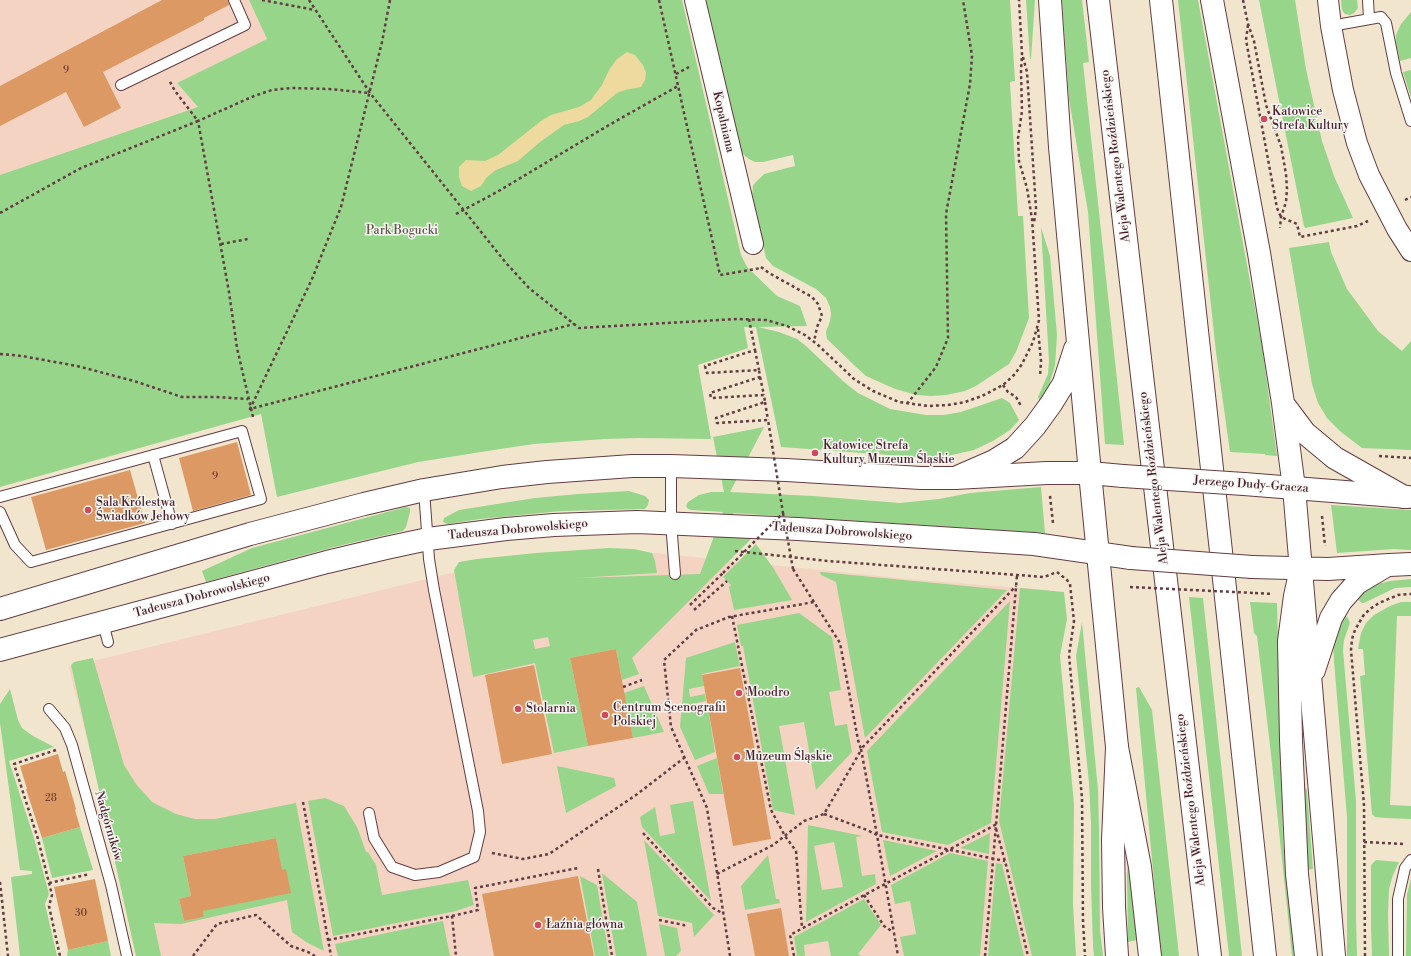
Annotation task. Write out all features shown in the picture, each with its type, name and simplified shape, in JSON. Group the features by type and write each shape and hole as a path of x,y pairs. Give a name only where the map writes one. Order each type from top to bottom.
{"main road":[{"path":"1050,0 1060,147 1116,746 1140,867 1150,956"},
{"name":"Aleja Walentego Roździeńskiego","path":"1098,0 1210,956"},
{"path":"1161,0 1265,956"},
{"path":"1212,0 1259,253 1283,403 1294,488 1334,956"},
{"path":"955,478 994,461 1015,448 1035,426 1064,383 1078,342"},
{"path":"1283,403 1305,433 1335,458 1407,497"},
{"path":"0,609 250,534 364,504 424,490 502,477 632,466 786,470 921,478 955,478 1047,473 1090,473"},
{"name":"Jerzego Dudy-Gracza","path":"1090,473 1407,497"},
{"name":"Tadeusza Dobrowolskiego","path":"0,650 106,632 327,562 428,540 554,524 671,522 1034,544 1098,553"},
{"path":"1098,553 1132,558 1301,569 1328,569 1411,564"},
{"path":"1311,680 1331,618 1341,601 1357,583 1389,565"},
{"path":"1301,569 1295,596 1289,641 1291,740 1297,874 1306,956"},
{"path":"1116,746 1113,840 1114,907 1117,956"}],"street":[{"name":"Kopalniana","path":"695,0 753,244"},
{"path":"1328,0 1331,26 1343,90 1357,143 1369,175 1397,229 1411,251"}],"lane":[{"path":"121,85 245,25 234,0"},
{"path":"1368,0 1369,19"},
{"path":"1331,26 1381,17 1386,23 1396,73 1411,121"},
{"path":"0,497 242,431 261,500 31,562 15,545 0,512"},
{"path":"153,455 172,524"},
{"path":"671,466 671,522 675,574"},
{"path":"369,813 374,838 392,866 415,875 439,872 474,857 480,832 478,811 434,590 424,490"},
{"name":"Nadgórników","path":"49,709 65,728 72,745 111,884 127,956"},
{"path":"1398,956 1398,900 1406,868 1411,860"}],"path":[{"path":"262,0 315,10"},
{"path":"309,0 370,93 506,263 529,288 579,328 749,319 766,320 796,330 814,342 842,369 863,386 881,396 907,404 928,406 956,404 982,396 1003,385 1015,374 1022,364 1028,354 1038,328"},
{"path":"250,408 312,279 341,207 370,93 390,0"},
{"path":"659,0 720,275 761,268"},
{"path":"907,404 936,367 948,338 946,214 970,84 972,56 963,0"},
{"path":"1019,0 1022,54 1022,111 1018,138 1019,162 1027,188 1033,227 1041,361 1038,380"},
{"path":"1243,0 1248,24 1254,41 1268,111 1281,146 1286,174 1286,202 1280,217"},
{"path":"1248,24 1246,40 1277,208 1280,217 1297,224 1300,237 1325,232"},
{"path":"1022,54 1027,72 1036,200 1033,227"},
{"path":"169,79 175,91 198,121 229,292 237,348 253,416"},
{"path":"456,214 497,192 609,124 678,86"},
{"path":"0,213 81,168 198,121 254,96 272,90 291,88 329,89 363,91 370,93"},
{"path":"220,244 248,239"},
{"path":"753,244 761,268 812,297 818,304 822,316 817,327 814,342"},
{"path":"749,319 764,395 793,569 840,643 877,835 898,956"},
{"path":"250,408 574,324"},
{"path":"755,350 705,366 707,373 759,370"},
{"path":"0,354 22,356 77,366 134,380 182,397 248,399"},
{"path":"760,377 710,393 711,398 764,395"},
{"path":"1003,385 1008,392 1016,397 1022,407 1026,402"},
{"path":"765,402 716,418 717,423 768,420"},
{"path":"1050,494 1053,525"},
{"path":"1321,512 1325,548"},
{"path":"690,605 783,513"},
{"path":"731,551 828,561 1017,575 1044,576 1057,572"},
{"path":"1057,567 1057,572"},
{"path":"1057,572 1070,584 1074,621 1068,655 1082,798 1082,914 1085,956"},
{"path":"984,956 1017,575"},
{"path":"694,610 727,581"},
{"path":"824,814 860,750 1016,586"},
{"path":"1130,587 1255,593"},
{"path":"1365,956 1364,805 1351,650 1352,640 1355,630 1363,616 1370,609 1379,603 1398,595 1411,594"},
{"path":"730,956 707,808 671,727 664,660 696,630 732,616 814,602"},
{"path":"732,616 771,810 785,836 796,851 802,928"},
{"path":"623,687 642,680"},
{"path":"60,956 49,906 52,895 38,840 14,764 72,745"},
{"path":"475,849 523,859 549,854 636,795 684,758"},
{"path":"303,802 331,956"},
{"path":"717,874 773,845 804,821 824,814 877,835 1005,861"},
{"path":"794,956 790,935 995,825"},
{"path":"995,825 1028,956"},
{"path":"643,833 713,908 724,914"},
{"path":"1364,842 1411,845"},
{"path":"328,940 478,910 475,888 578,868"},
{"path":"598,869 612,956"},
{"path":"49,883 96,873"},
{"path":"0,882 8,956"},
{"path":"864,895 884,926 893,932"},
{"path":"193,956 217,924 256,915 291,946 315,956"},
{"path":"452,916 456,956"},
{"path":"659,920 684,925 684,928"}],"shaded area":[{"path":"0,0 249,0 267,39 177,83 198,107 0,175"},
{"path":"655,553 917,580 1049,590 1069,780 1073,956 141,956 69,667 451,573 529,557"}],"green space":[{"name":"Park Bogucki","path":"249,0 682,0 741,255 747,267 777,296 800,306 807,326 758,327 779,332 797,339 858,393 890,409 926,415 944,415 961,412 1002,398 1010,403 1019,420 1010,430 993,441 974,450 943,457 930,458 781,447 756,327 744,327 748,348 698,365 711,439 639,438 534,444 418,462 277,497 261,414 0,487 0,175 198,107 177,83 267,39"},
{"path":"706,0 1010,0 1015,81 1010,82 1018,216 1023,216 1029,318 1016,352 1009,364 976,386 965,391 946,395 917,395 895,389 866,376 827,339 826,332 831,314 826,298 816,289 773,266 766,258 752,197 753,185 764,174 795,166 793,155 763,162 755,162 744,155 740,149"},
{"path":"1026,0 1035,0 1031,59 1030,59"},
{"path":"1062,0 1082,0 1089,62 1083,63 1124,445 1105,444 1088,212 1069,99"},
{"path":"1178,0 1198,0 1262,346 1277,456 1230,452 1216,352"},
{"path":"1259,0 1295,0 1306,69 1322,141 1334,176 1353,218 1305,228 1304,226"},
{"path":"1341,0 1357,0 1358,8 1350,15 1345,14 1342,10"},
{"path":"1411,12 1411,58 1400,61 1396,43 1396,35 1401,24"},
{"path":"1411,70 1411,98 1403,72"},
{"path":"1041,227 1050,256 1057,335 1055,366 1047,391 1040,402 1038,397 1048,374 1049,361"},
{"path":"1329,242 1331,252 1347,289 1378,331 1402,351 1411,341 1411,450 1362,448 1341,432 1327,418 1318,403 1312,384 1289,248"},
{"path":"764,427 730,492 813,496 900,503 939,499 970,493 1041,487 1045,533 733,513 752,538 632,658 639,674 622,680 616,649 570,658 588,746 554,753 535,663 473,677 454,570 459,562 477,559 609,548 634,549 652,553 657,573 578,578 700,574 723,512 692,510 688,509 686,506 688,502 699,495 711,492 724,492 713,437","holes":["548,637 550,646 535,649 533,640"]},
{"path":"629,491 645,496 649,500 645,509 562,511 480,519 448,524 443,522 444,518 459,510 535,498"},
{"path":"1331,505 1411,510 1411,550 1394,549 1337,553"},
{"path":"406,507 410,508 410,512 406,527 403,531 334,547 206,582 202,571 252,548"},
{"path":"756,544 774,569 792,600 734,610 729,587 731,585 723,577"},
{"path":"820,572 1007,590 865,738 836,582 821,575"},
{"path":"1411,579 1411,587 1395,588 1364,603 1356,598 1374,585 1390,581"},
{"path":"1020,588 1064,592 1067,619 1060,656 1074,804 1073,904 1076,956 1032,956 999,821"},
{"path":"1189,597 1203,598 1242,956 1229,956"},
{"path":"1010,601 991,823 948,845 882,832 867,751"},
{"path":"1250,602 1277,603 1283,841 1294,956 1292,956 1257,636 1254,633"},
{"path":"1401,602 1411,602 1411,616 1397,616 1390,805 1411,806 1411,819 1375,817 1372,814 1360,676 1365,675 1363,649 1358,649 1361,633 1366,623 1374,615"},
{"path":"799,613 832,637 841,690 829,692 835,726 847,724 852,752 816,790 804,722 779,726 795,815 773,810 743,646 741,646 737,625"},
{"path":"1343,614 1348,618 1350,623 1344,640 1343,650 1356,801 1357,956 1347,956 1347,817 1333,642"},
{"path":"1082,622 1098,790 1100,930 1103,956 1094,956 1093,946 1089,783 1076,656"},
{"path":"735,642 740,666 702,674 704,686 689,689 690,697 705,694 706,701 692,704 692,710 708,708 715,752 695,760 680,727 686,658"},
{"path":"93,658 124,765 136,784 152,802 176,814 195,819 215,819 296,803 324,951 306,942 292,932 287,900 181,924 154,923 161,956 136,956 71,665 74,662","holes":["276,838 276,871 203,911 204,917 184,921 179,899 191,896 183,856"]},
{"path":"644,686 664,732 633,738 624,693"},
{"path":"1139,687 1152,710 1179,956 1161,956 1136,688"},
{"path":"10,689 18,720 22,728 33,736 54,747 9,761 34,838 49,894 45,904 57,956 20,956 11,877 32,874 32,871 20,870 0,723 0,704"},
{"path":"717,758 723,794 709,794 697,766"},
{"path":"557,766 614,778 616,786 566,813"},
{"path":"1303,787 1306,788 1307,791 1313,869 1305,870"},
{"path":"325,798 344,806 357,827 366,852 368,852 376,865 382,895 468,880 474,905 456,911 333,936 308,801"},
{"path":"693,801 711,901 642,827 640,817 655,807 660,836 675,833 670,805"},
{"path":"808,825 863,836 856,837 862,876 875,874 876,884 806,922","holes":["834,842 843,887 822,890 814,846"]},
{"path":"80,827 93,870 52,878 42,838"},
{"path":"990,833 989,854 960,848"},
{"path":"644,840 714,915 694,937 692,923 658,916"},
{"path":"883,840 937,851 890,876"},
{"path":"950,853 988,861 980,956 904,956 900,937 916,934 910,901 895,904 891,885"},
{"path":"768,855 776,899 779,899 780,903 745,910 741,886"},
{"path":"1128,859 1137,940 1128,942 1127,876"},
{"path":"1376,860 1399,862 1389,889 1389,956 1372,956 1371,865"},
{"path":"996,863 1002,864 1024,956 988,956"},
{"path":"602,873 637,902 647,956 616,956"},
{"path":"580,876 597,885 609,956 595,956"},
{"path":"1411,878 1411,956 1406,956 1407,895"},
{"path":"864,899 881,925 858,954 861,956 831,956 828,941 804,945 805,956 797,956 794,937"},
{"path":"443,921 450,956 338,956 335,944"},
{"path":"659,924 677,928 681,951 676,956 665,956"},
{"path":"108,941 111,956 67,956 68,950"}],"sand":[{"path":"627,52 635,55 643,65 646,73 645,80 641,87 617,93 588,117 564,125 540,142 518,161 496,170 487,177 481,186 471,191 462,186 459,177 459,167 466,160 485,161 498,155 541,121 551,115 579,107 591,100 602,85 609,70 617,59"}],"building":[{"path":"162,0 228,0 229,5 204,18 204,20 103,72 121,108 84,127 66,92 0,126 0,86"},
{"path":"237,442 251,495 193,511 179,458"},
{"name":"Sala Królestwa Świadków Jehowy","path":"130,470 145,523 46,550 31,497"},
{"name":"Centrum Scenografii Polskiej","path":"616,649 633,738 588,746 570,658"},
{"name":"Stolarnia","path":"534,665 552,754 502,764 485,675"},
{"name":"Muzeum Śląskie","path":"740,668 771,839 733,846 702,675"},
{"path":"58,754 63,772 65,771 80,827 42,838 20,766"},
{"path":"276,838 282,870 286,869 291,893 203,911 204,917 184,921 179,899 191,896 183,856"},
{"name":"Łaźnia główna","path":"578,876 594,956 494,956 482,894"},
{"path":"95,879 108,941 68,950 54,887"},
{"path":"781,908 789,956 755,956 747,914"}],"place":[{"name":"Katowice Strefa Kultury","path":"1264,119"},
{"name":"Katowice Strefa Kultury Muzeum Śląskie","path":"815,453"},
{"name":"Sala Królestwa Świadków Jehowy","path":"88,510"},
{"name":"Moodro","path":"739,693"},
{"name":"Stolarnia","path":"518,709"},
{"name":"Centrum Scenografii Polskiej","path":"605,715"},
{"name":"Muzeum Śląskie","path":"737,757"},
{"name":"Łaźnia główna","path":"538,925"}]}
